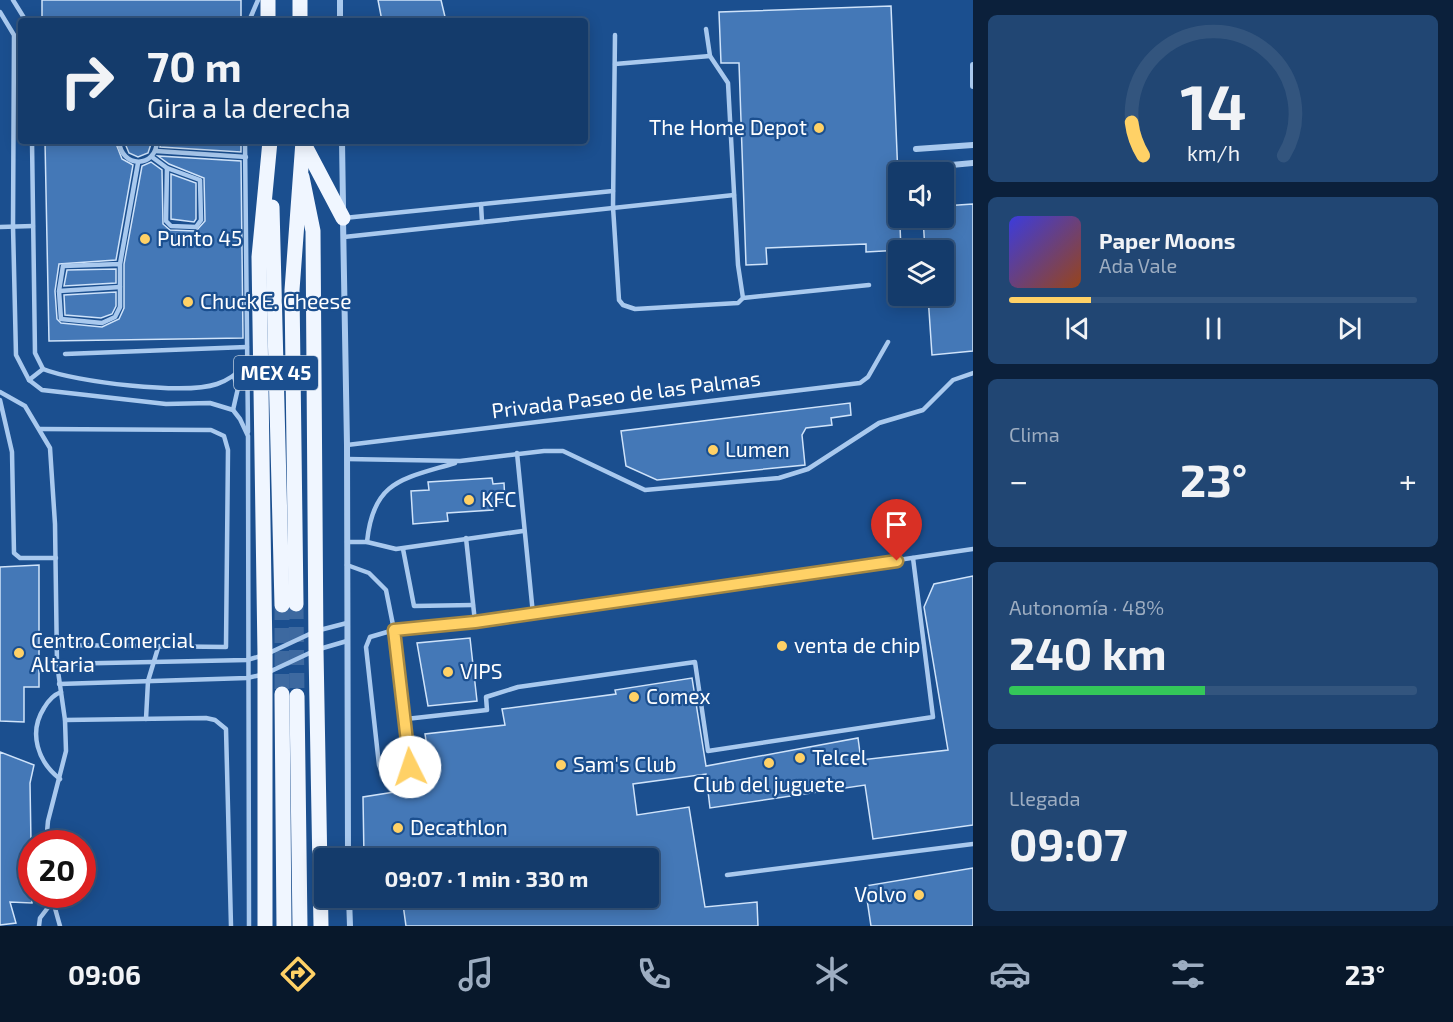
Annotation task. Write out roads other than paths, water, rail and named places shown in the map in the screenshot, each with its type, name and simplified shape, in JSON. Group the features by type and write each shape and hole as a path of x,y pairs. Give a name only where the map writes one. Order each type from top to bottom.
{"main road":[{"path":"268,0 268,18"},
{"path":"300,0 300,18"},
{"path":"265,920 265,655 254,364 253,248 270,144"},
{"name":"MEX 45","path":"270,144 289,605 292,290 303,144"},
{"path":"304,144 343,218"},
{"path":"302,177 313,231 316,650 321,925"},
{"path":"284,926 290,695 300,926"},
{"path":"321,925 328,908"}],"street":[{"path":"340,0 340,18"},
{"path":"973,65 973,83"},
{"path":"342,144 347,445 348,848"},
{"path":"916,149 973,145"},
{"path":"954,165 973,163"},
{"path":"349,908 350,926"}],"lane":[{"path":"13,0 24,18"},
{"path":"250,18 258,0"},
{"path":"0,12 14,35 13,226 16,355 29,380 42,390 166,404 210,403 233,410 240,418 248,436"},
{"path":"615,35 613,207 619,300 623,305 635,309 738,303 742,298 728,84 710,56 706,29"},
{"path":"615,64 710,56"},
{"path":"32,144 35,353 43,369 62,376 162,388 215,385 234,377 254,364"},
{"path":"120,144 121,152 128,160 138,163 152,158 157,144"},
{"path":"245,144 253,248 247,347 254,364 248,436 249,926"},
{"path":"156,151 246,157"},
{"path":"152,158 167,168 200,180 201,220 196,227 171,226 166,221 167,168"},
{"path":"120,264 63,266 59,291 61,319 102,323 115,317 120,307 120,264 138,163"},
{"path":"343,218 613,191"},
{"path":"344,237 734,195"},
{"path":"481,204 482,222"},
{"path":"0,227 33,226"},
{"path":"742,298 869,285"},
{"path":"59,291 120,287"},
{"name":"Privada Paseo de las Palmas","path":"347,445 860,383 868,376 888,342"},
{"path":"65,354 247,347"},
{"path":"29,380 43,369"},
{"path":"367,542 370,516 376,501 386,489 408,477 460,461 516,453 563,452 645,490 779,478 808,469 879,423 923,410 953,380 973,373"},
{"path":"233,410 237,388 234,377"},
{"path":"0,392 25,406 50,448 56,558 57,664 65,720 66,751 47,830"},
{"path":"0,400 12,452 14,552 20,558 56,558"},
{"path":"40,429 211,430 224,436 227,442 226,646 158,648 56,645"},
{"path":"516,453 533,614"},
{"path":"347,459 460,461"},
{"path":"347,542 367,542 385,548 403,549 466,537 523,531"},
{"path":"466,537 475,622"},
{"path":"403,549 414,606 473,605"},
{"path":"347,565 369,573 386,590 394,630 410,767 386,772 381,770 366,647 370,637 394,630 533,614 973,549"},
{"path":"406,719 488,710 486,697 518,687 695,662 708,751 933,717 913,558"},
{"path":"57,664 247,660 265,655 316,631 347,623"},
{"path":"59,684 247,678 264,674 316,650 347,641"},
{"path":"146,719 148,681 158,648"},
{"path":"60,780 43,761 36,735 41,712 56,694 61,692"},
{"path":"65,720 206,718 215,720 225,729 231,926"},
{"path":"727,875 973,844"},
{"path":"39,926 40,918 48,908"},
{"path":"55,908 60,926"},
{"path":"249,913 265,920"}],"tunnel":[{"path":"296,604 297,696"},
{"path":"282,605 282,694"}],"place":[{"name":"The Home Depot","path":"819,128"},
{"name":"Punto 45","path":"145,239"},
{"name":"Chuck E. Cheese","path":"188,302"},
{"name":"Lumen","path":"713,450"},
{"name":"KFC","path":"469,500"},
{"name":"venta de chip","path":"782,646"},
{"name":"Centro Comercial Altaria","path":"19,653"},
{"name":"VIPS","path":"448,672"},
{"name":"Comex","path":"634,697"},
{"name":"Telcel","path":"800,758"},
{"name":"Club del juguete","path":"769,763"},
{"name":"Sam's Club","path":"561,765"},
{"name":"Decathlon","path":"398,828"},
{"name":"Volvo","path":"919,895"}]}
